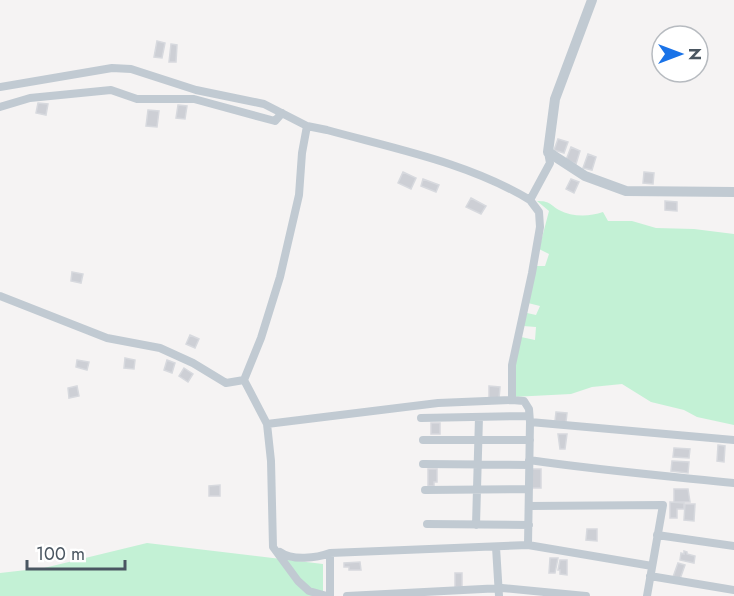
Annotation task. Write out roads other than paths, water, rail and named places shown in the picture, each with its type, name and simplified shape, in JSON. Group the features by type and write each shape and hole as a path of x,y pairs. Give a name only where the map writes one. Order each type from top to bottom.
{"street":[{"path":"530,200 550,163 548,152 555,99 592,0"},
{"path":"0,87 112,68 131,69 196,90 264,104 307,126 446,163 506,186 530,200 539,212 540,227 512,365 512,400"},
{"path":"0,107 30,98 111,90 137,99 194,99 275,121 282,113"},
{"path":"307,126 302,153 299,195 280,277 261,338 244,380 267,424 271,460 273,547 298,581 309,591 329,596 330,553"},
{"path":"548,152 585,176 626,191 734,192"},
{"path":"0,296 107,338 160,348 194,363 226,383 244,380"},
{"path":"267,424 438,403 524,401 529,409 530,440 528,545"},
{"path":"477,525 479,417"},
{"path":"422,418 529,419 734,440"},
{"path":"423,440 530,440"},
{"path":"423,464 529,463 734,483"},
{"path":"425,490 529,489"},
{"path":"529,506 663,505 647,596"},
{"path":"427,524 529,525"},
{"path":"657,536 734,546"},
{"path":"273,547 286,557 323,556 330,553 528,545 652,566"},
{"path":"496,547 499,592"},
{"path":"651,576 734,590"},
{"path":"347,596 499,592 586,596"}]}
